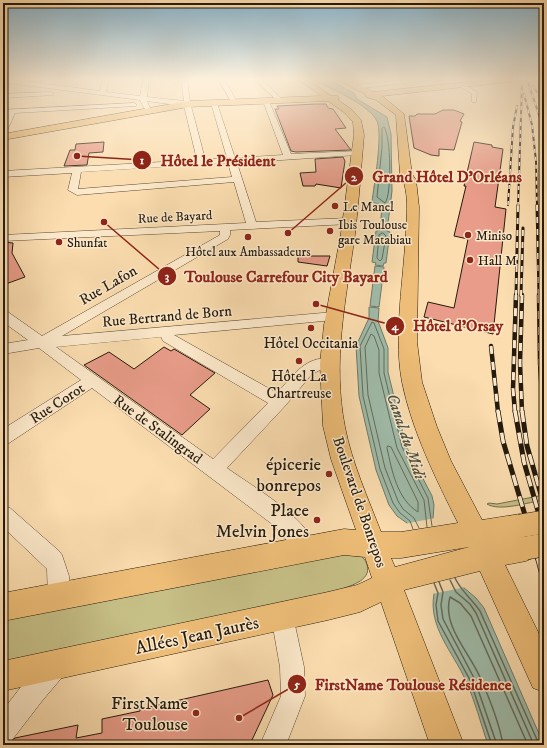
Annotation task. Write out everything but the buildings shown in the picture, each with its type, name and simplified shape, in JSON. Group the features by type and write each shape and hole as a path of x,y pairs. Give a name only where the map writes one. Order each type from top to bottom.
{"main road":[{"path":"3,137 106,114"},
{"name":"Boulevard de Bonrepos","path":"351,114 358,122 359,128 349,221 334,316 329,364 334,426 342,459 373,545 400,579 447,745"},
{"path":"400,114 406,174 410,180 413,212 408,347 412,382 426,427 470,547 544,677"},
{"path":"3,607 344,542 373,545 470,547 530,540 544,522"},
{"name":"Allées Jean Jaurès","path":"3,676 360,598 470,547"}],"street":[{"path":"3,131 11,114"},
{"path":"190,114 202,163"},
{"path":"217,114 252,226"},
{"path":"271,114 288,158"},
{"path":"3,174 357,153"},
{"path":"77,170 73,190 77,192 238,179"},
{"name":"Rue de Bayard","path":"3,238 349,221"},
{"name":"Rue Lafon","path":"42,343 224,237 225,228"},
{"name":"Rue de Stalingrad","path":"3,315 91,381 279,517 290,527 308,549"},
{"name":"Rue Bertrand de Born","path":"3,349 42,343 166,333 334,316"},
{"path":"166,333 168,338 279,402"},
{"path":"214,470 279,402 307,370 317,364 329,364"},
{"name":"Rue Corot","path":"3,438 91,381"},
{"path":"3,514 54,562 59,573 58,597"},
{"path":"273,745 293,696 292,667 282,616"},
{"path":"3,731 33,692 59,664"}],"shaded area":[{"path":"544,495 544,500 515,506 499,507 487,504 497,504"},
{"path":"327,553 353,553 359,555 366,562 368,568 367,573 360,581 339,590 3,666 3,616"}],"water":[{"path":"372,114 382,114 387,117 391,134 392,191 387,231 390,232 386,263 384,263 383,266 375,265 376,263 372,262 376,231 380,230 382,206 372,202 379,148 379,128"},
{"path":"375,266 384,267 379,307 370,306"},
{"path":"369,307 379,308 378,321 388,348 388,372 406,446 432,496 434,505 433,519 463,587 476,598 484,608 544,745 488,745 466,681 438,628 433,606 434,594 407,523 397,516 389,505 376,470 359,396 356,346 369,318"}],"pier":[{"path":"435,518 466,587 432,594 404,524"}],"railway":[{"path":"508,205 513,127 515,114"},
{"path":"518,206 521,114"},
{"path":"529,114 532,125 536,161 537,206"},
{"path":"539,114 544,130"},
{"path":"516,296 518,205"},
{"path":"537,205 539,296"},
{"path":"521,296 523,228"},
{"path":"515,412 513,389 516,295"},
{"path":"522,295 520,363 522,412"},
{"path":"539,295 540,363 543,412"},
{"path":"491,346 498,412"},
{"path":"498,411 503,441 538,559"},
{"path":"515,411 524,462 544,532"},
{"path":"522,411 527,446 544,505"},
{"path":"543,411 544,421"},
{"path":"538,558 544,580"}],"place":[{"name":"Hôtel le Président","path":"77,156"},
{"name":"Le Manel","path":"335,206"},
{"name":"Toulouse Carrefour City Bayard","path":"104,222"},
{"name":"Ibis Toulouse gare Matabiau","path":"330,231"},
{"name":"Grand Hôtel D'Orléans","path":"288,233"},
{"name":"Miniso","path":"468,235"},
{"name":"Hôtel aux Ambassadeurs","path":"248,237"},
{"name":"Shunfat","path":"59,242"},
{"name":"Hall M","path":"470,260"},
{"name":"Hôtel d'Orsay","path":"316,304"},
{"name":"Hôtel Occitania","path":"311,328"},
{"name":"Hôtel La Chartreuse","path":"299,361"},
{"name":"épicerie bonrepos","path":"329,474"},
{"name":"Place Melvin Jones","path":"317,520"},
{"name":"FirstName Toulouse","path":"196,713"},
{"name":"FirstName Toulouse Résidence","path":"239,718"}],"water label":[{"name":"Canal du Midi","path":"407,436"}]}
